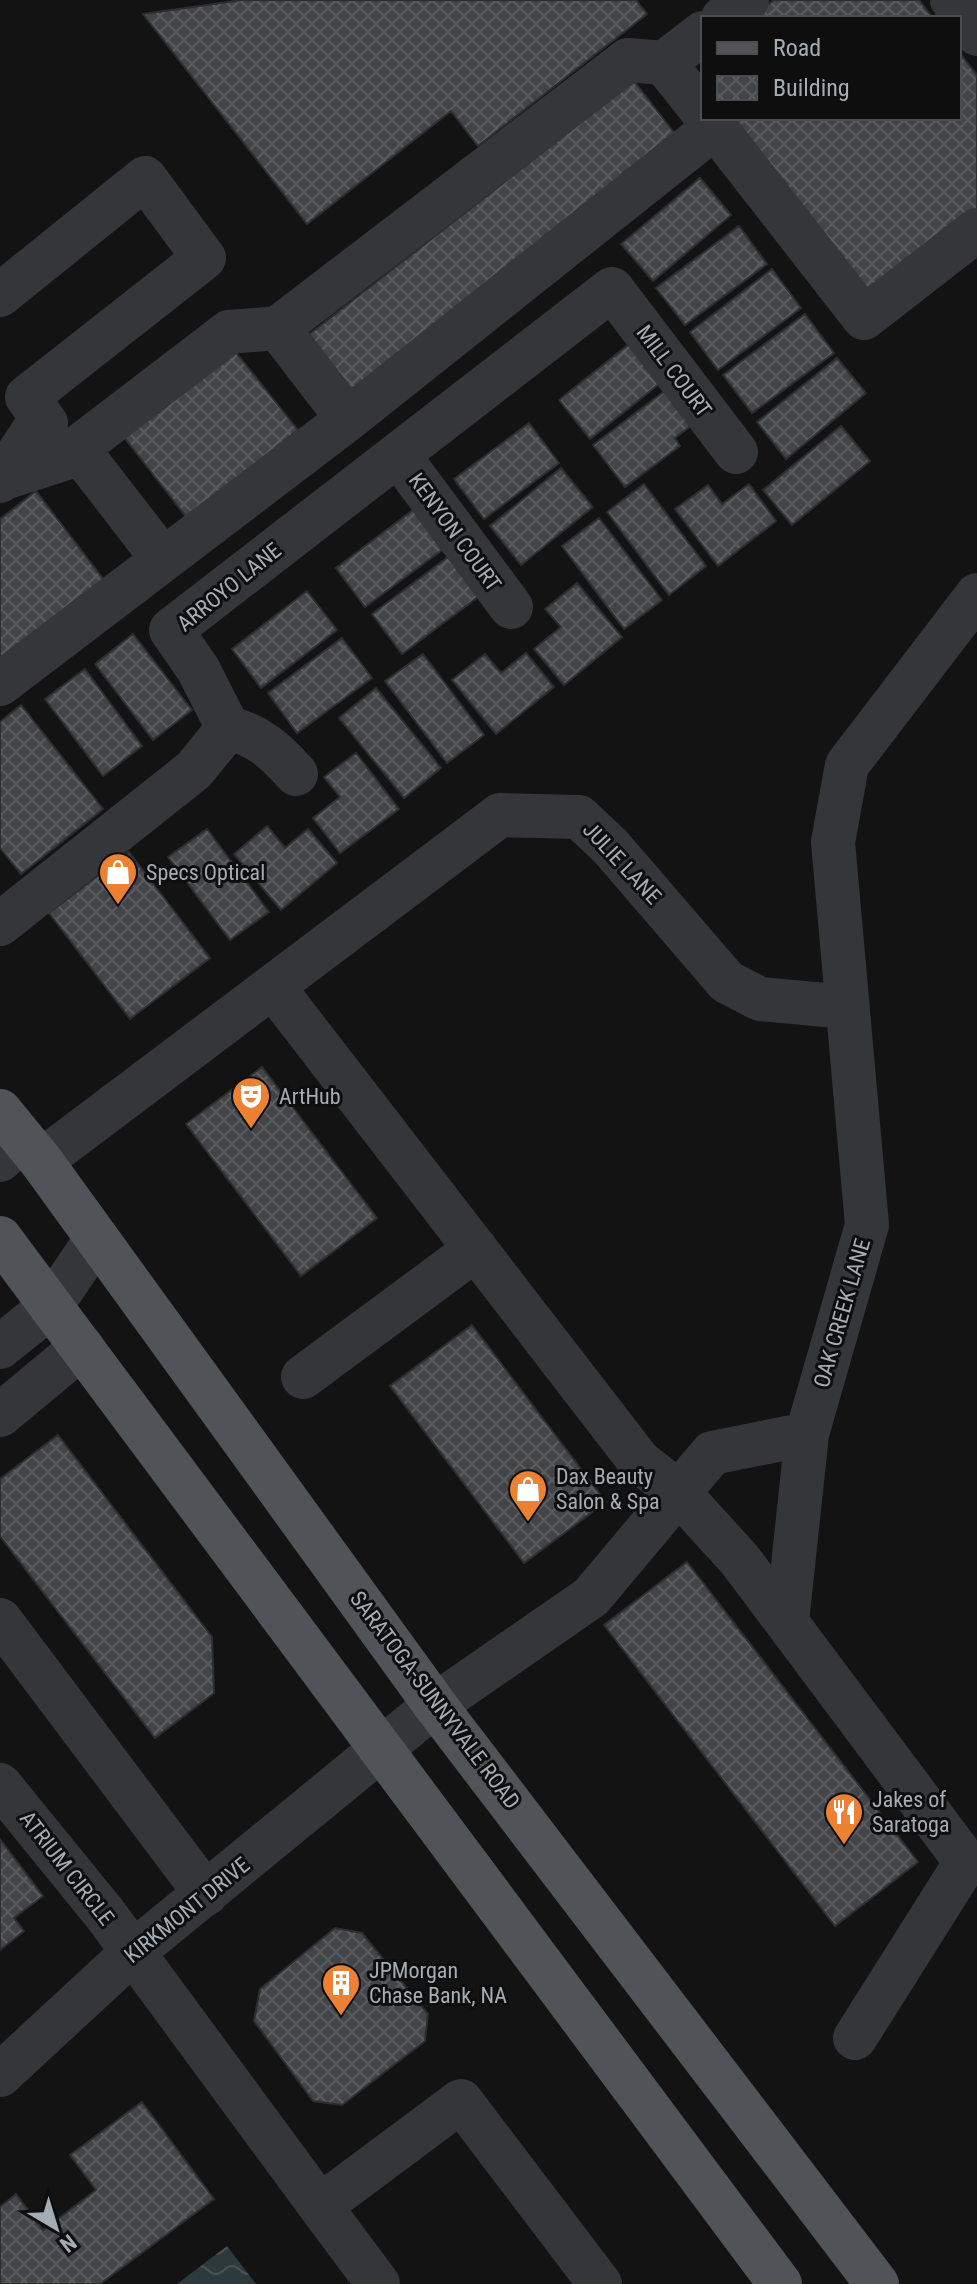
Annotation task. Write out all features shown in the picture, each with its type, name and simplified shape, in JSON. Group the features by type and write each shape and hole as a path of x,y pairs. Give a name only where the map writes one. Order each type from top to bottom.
{"main road":[{"name":"SARATOGA-SUNNYVALE ROAD","path":"16,1143 97,1238 435,1705 877,2284"},
{"path":"0,1238 209,1513 381,1752 780,2284"}],"street":[{"path":"726,16 747,0"},
{"path":"952,0 977,34"},
{"path":"2,479 63,459 229,332 278,328 628,60 664,63 701,35"},
{"path":"664,63 701,109"},
{"path":"0,684 348,419 708,120"},
{"path":"710,120 864,318 977,230"},
{"path":"0,295 145,178 204,258 27,397 46,423 32,433 2,479"},
{"name":"MILL COURT","path":"612,289 736,452"},
{"name":"ARROYO LANE","path":"228,728 198,669 171,630 612,289"},
{"path":"278,328 348,419"},
{"path":"77,448 162,558"},
{"name":"KENYON COURT","path":"399,456 511,607"},
{"name":"OAK CREEK LANE","path":"787,1622 807,1434 867,1225 833,842 847,765 977,595"},
{"path":"0,924 194,770 228,728 252,734 278,753 296,774"},
{"name":"JULIE LANE","path":"16,1143 274,988 500,815 579,817 610,846 727,982 760,999 847,1007"},
{"path":"274,988 639,1461 678,1492 740,1560 966,1862 855,2038"},
{"path":"0,1347 51,1306 97,1238"},
{"path":"303,1377 476,1249"},
{"path":"0,1415 82,1347"},
{"path":"381,1752 435,1705 591,1597 712,1453 807,1434"},
{"path":"0,1620 206,1894"},
{"name":"KIRKMONT DRIVE","path":"0,2075 132,1953 381,1752"},
{"name":"ATRIUM CIRCLE","path":"0,1785 105,1914 378,2284"},
{"path":"320,2206 461,2101 600,2284"}],"water":[{"path":"227,2246 256,2284 177,2284"}],"building":[{"path":"242,0 636,0 647,14 478,146 451,111 307,224 143,14"},
{"path":"774,0 919,0 931,16 754,16"},
{"path":"961,55 977,75 977,215 868,298 731,120 961,120"},
{"path":"634,81 679,139 352,394 307,336"},
{"path":"700,178 731,215 653,281 621,244"},
{"path":"739,226 767,264 685,325 656,288"},
{"path":"772,269 801,308 718,370 690,332"},
{"path":"805,314 834,353 752,413 723,375"},
{"path":"633,341 664,380 590,439 559,400"},
{"path":"230,345 298,430 187,518 120,432"},
{"path":"837,358 866,393 786,459 757,422"},
{"path":"670,387 696,422 675,438 680,446 625,487 593,445"},
{"path":"529,423 559,463 484,519 454,479"},
{"path":"841,426 870,461 792,525 763,490"},
{"path":"561,468 593,507 521,565 490,526"},
{"path":"644,484 706,566 669,595 607,512"},
{"path":"749,484 776,521 718,566 675,509 708,485 722,504"},
{"path":"36,491 104,580 0,660 0,519"},
{"path":"413,510 442,550 365,607 336,568"},
{"path":"599,518 662,600 624,629 562,546"},
{"path":"448,557 478,597 402,654 372,614"},
{"path":"577,583 622,637 564,685 534,649 561,627 545,609"},
{"path":"307,591 337,630 261,688 232,649"},
{"path":"133,634 192,710 153,740 95,664"},
{"path":"342,638 372,678 297,733 268,693"},
{"path":"526,653 554,687 496,734 452,680 485,654 501,673"},
{"path":"423,654 484,735 447,763 385,681"},
{"path":"85,669 142,746 103,776 45,699"},
{"path":"376,688 441,768 404,798 339,718"},
{"path":"21,705 103,809 21,874 0,848 0,722"},
{"path":"356,753 399,809 340,853 313,818 340,797 324,777"},
{"path":"267,826 285,848 308,829 337,863 281,910 234,854"},
{"path":"207,829 269,912 230,940 168,857"},
{"path":"129,852 210,958 130,1019 49,913"},
{"path":"262,1067 377,1218 301,1276 186,1124"},
{"path":"472,1325 606,1502 524,1563 390,1386"},
{"path":"58,1435 212,1637 214,1693 155,1738 0,1536 0,1479"},
{"path":"687,1562 918,1862 835,1926 604,1625"},
{"path":"0,1839 43,1896 14,1918 24,1931 0,1950"},
{"name":"JPMorgan Chase Bank, NA","path":"335,1928 362,1933 428,2014 425,2041 342,2105 313,2101 254,2021 260,1989"},
{"path":"142,2102 214,2199 100,2284 0,2284 0,2207 16,2194 43,2230 96,2190 70,2155"}],"place":[{"name":"Specs Optical","path":"118,906"},
{"name":"ArtHub","path":"251,1130"},
{"name":"Dax Beauty Salon & Spa","path":"528,1523"},
{"name":"Jakes of Saratoga","path":"844,1846"},
{"name":"JPMorgan Chase Bank, NA","path":"341,2017"}]}
